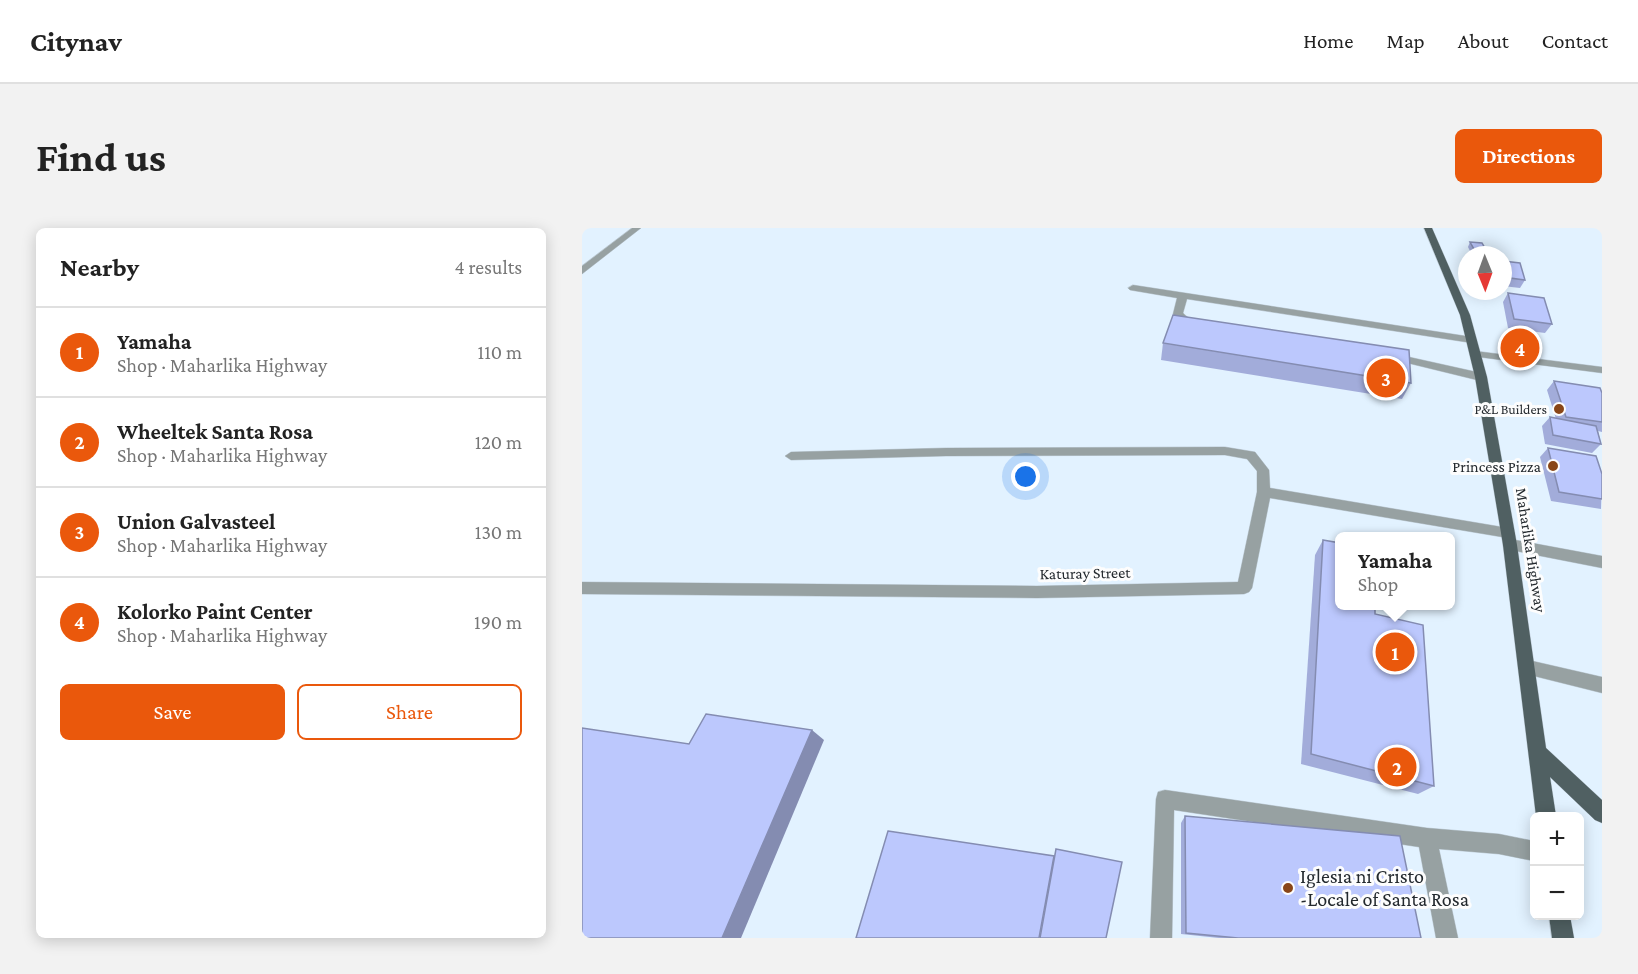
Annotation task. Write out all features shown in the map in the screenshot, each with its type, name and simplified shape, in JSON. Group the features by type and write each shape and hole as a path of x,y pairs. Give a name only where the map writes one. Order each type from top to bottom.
{"main road":[{"name":"Maharlika Highway","path":"1428,228 1459,300 1481,377 1509,539 1546,812"},
{"path":"1538,752 1602,813"},
{"path":"1561,920 1563,938"}],"street":[{"path":"582,272 637,228"},
{"path":"1133,288 1602,370"},
{"path":"1183,295 1178,314 1188,324 1203,329"},
{"path":"1383,354 1481,377"},
{"path":"791,456 946,452 1225,451 1251,455 1263,470 1264,492 1509,539 1602,562"},
{"name":"Katuray Street","path":"582,588 1037,592 1244,588 1264,492"},
{"path":"1528,668 1602,685"},
{"path":"1161,938 1165,799 1427,838 1499,844 1530,850"},
{"path":"1427,838 1447,938"}],"building":[{"path":"1470,242 1482,243 1484,246 1472,246"},
{"path":"1512,262 1520,263 1525,280 1512,278"},
{"path":"1512,294 1544,298 1552,324 1514,319 1510,300 1512,300"},
{"path":"1173,315 1409,350 1411,383 1163,343"},
{"path":"1515,337 1535,340 1539,350 1518,348"},
{"path":"1554,381 1600,388 1602,422 1566,417"},
{"path":"1550,417 1596,426 1601,444 1553,435"},
{"path":"1548,448 1596,456 1602,474 1602,499 1559,492"},
{"path":"1323,540 1335,542 1335,610 1375,610 1375,614 1423,625 1434,786 1311,754"},
{"path":"706,714 812,730 722,938 582,938 582,728 689,744"},
{"name":"Iglesia ni Cristo -Locale of Santa Rosa","path":"1185,816 1400,836 1421,938 1238,938 1186,933"},
{"path":"888,831 1054,856 1039,938 856,938"},
{"path":"1056,849 1122,862 1106,938 1040,938"}],"place":[{"name":"Kolorko Paint Center","path":"1520,348"},
{"name":"Union Galvasteel","path":"1386,378"},
{"name":"P&L Builders","path":"1559,409"},
{"name":"Princess Pizza","path":"1553,466"},
{"name":"Yamaha","path":"1395,652"},
{"name":"Wheeltek Santa Rosa","path":"1397,767"},
{"name":"Iglesia ni Cristo -Locale of Santa Rosa","path":"1288,888"}]}
